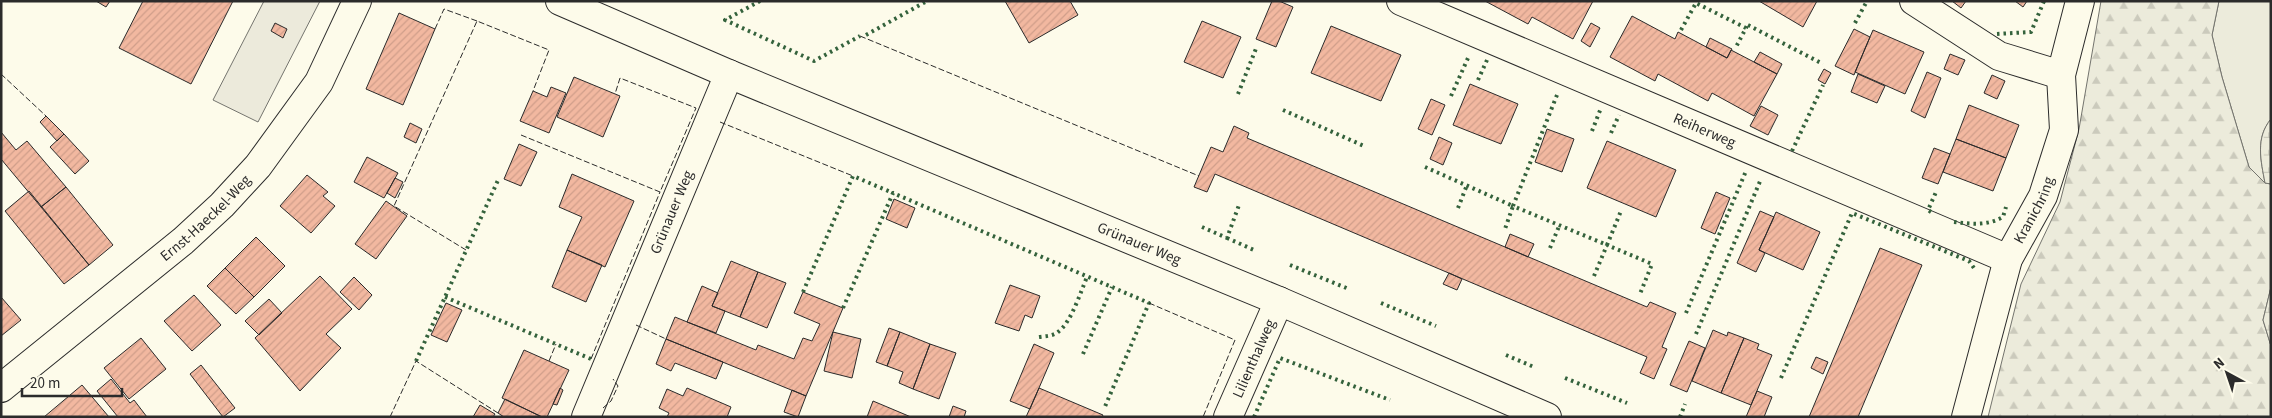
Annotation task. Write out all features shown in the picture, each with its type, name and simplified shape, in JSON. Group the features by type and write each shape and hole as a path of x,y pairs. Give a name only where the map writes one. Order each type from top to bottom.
{"street":[{"name":"Ernst-Haeckel-Weg","path":"1,388 183,241 222,205 258,166 319,82 357,1"},
{"name":"Grünauer Weg","path":"560,1 593,7 729,74 1279,301 1547,417"},
{"name":"Reiherweg","path":"1401,1 2008,259"},
{"path":"1914,1 1999,56 2061,75"},
{"name":"Kranichring","path":"1966,417 2008,259 2043,196 2064,130 2061,75 2080,1"},
{"name":"Grünauer Weg","path":"586,417 729,74"},
{"name":"Lilienthalweg","path":"1228,417 1279,301"}],"green space":[{"path":"2101,1 2219,1 2212,35 2222,77 2249,167 2265,183 2271,184 2271,287 2263,320 2271,346 2271,417 1988,417 2021,284 2060,202 2079,129"},
{"path":"2219,1 2271,1 2271,119 2263,134 2260,150 2265,183 2249,167 2222,77 2212,35"},
{"path":"2271,119 2271,184 2265,183 2260,150 2263,134"},
{"path":"2271,287 2271,346 2263,320"}],"shaded area":[{"path":"264,1 320,1 258,122 213,100"}],"building":[{"path":"96,1 110,1 106,7"},
{"path":"143,1 233,1 191,84 119,48"},
{"path":"1005,1 1070,1 1078,15 1029,43"},
{"path":"1272,1 1279,1 1293,7 1276,47 1256,39"},
{"path":"1485,1 1593,1 1573,39 1532,17 1528,24"},
{"path":"1759,1 1817,1 1803,27"},
{"path":"1952,1 1966,1 1961,8"},
{"path":"2015,1 2027,1 2023,7"},
{"path":"399,13 435,29 403,105 366,89"},
{"path":"1632,16 1675,39 1678,32 1727,58 1731,50 1777,74 1754,116 1712,93 1708,101 1658,74 1655,81 1610,57"},
{"path":"1202,21 1241,37 1223,78 1184,62"},
{"path":"275,23 287,29 283,38 271,31"},
{"path":"1591,23 1600,28 1590,47 1581,41"},
{"path":"1331,26 1401,55 1381,101 1311,73"},
{"path":"1854,29 1870,37 1854,75 1835,66"},
{"path":"1873,30 1924,52 1905,94 1855,72"},
{"path":"1710,38 1732,49 1727,58 1706,47"},
{"path":"1760,52 1782,64 1777,74 1754,62"},
{"path":"1950,54 1965,60 1958,75 1944,69"},
{"path":"1824,69 1831,73 1825,84 1818,80"},
{"path":"1927,72 1941,78 1925,118 1911,111"},
{"path":"1858,74 1885,86 1877,103 1851,92"},
{"path":"1992,75 2005,81 1997,99 1984,93"},
{"path":"574,77 620,96 603,137 557,117"},
{"path":"1470,84 1518,104 1501,144 1453,125"},
{"path":"551,87 566,93 549,133 520,121 533,91 547,97"},
{"path":"1431,99 1445,105 1432,135 1418,129"},
{"path":"1969,105 2019,125 2006,158 1956,139"},
{"path":"1761,106 1778,115 1768,135 1750,126"},
{"path":"46,116 64,134 57,141 40,122"},
{"path":"410,123 422,129 416,143 404,137"},
{"path":"1234,126 1249,133 1247,138 1647,307 1650,302 1676,313 1662,347 1667,349 1654,379 1640,373 1647,357 1215,174 1207,192 1194,187 1211,147 1223,152"},
{"path":"1547,129 1574,139 1562,172 1535,162"},
{"path":"1,132 16,150 27,141 66,187 41,207 1,159"},
{"path":"64,134 89,161 75,174 50,147"},
{"path":"1439,137 1452,143 1443,165 1430,159"},
{"path":"1956,139 2006,158 1993,191 1943,172"},
{"path":"1607,141 1676,170 1656,217 1587,188"},
{"path":"519,144 537,152 521,186 504,179"},
{"path":"1934,148 1950,154 1938,184 1922,178"},
{"path":"367,157 398,173 384,198 354,182"},
{"path":"572,174 634,201 605,267 567,250 582,217 559,207"},
{"path":"307,175 328,192 323,196 335,206 311,233 280,206"},
{"path":"395,178 403,182 395,198 387,193"},
{"path":"66,187 113,245 89,265 41,207"},
{"path":"29,191 89,265 64,284 5,211"},
{"path":"1716,192 1730,198 1715,234 1701,228"},
{"path":"894,199 915,208 907,228 886,219"},
{"path":"386,201 407,216 376,259 355,244"},
{"path":"1760,211 1774,217 1759,250 1765,253 1756,272 1737,263"},
{"path":"1776,212 1820,232 1803,270 1759,250"},
{"path":"1510,234 1534,244 1528,257 1505,247"},
{"path":"256,237 285,266 254,297 225,268"},
{"path":"1880,248 1922,265 1858,417 1809,417"},
{"path":"567,250 602,265 586,302 552,287"},
{"path":"731,261 758,272 740,317 712,306"},
{"path":"225,268 254,297 236,314 207,286"},
{"path":"758,272 786,283 767,328 740,317"},
{"path":"1449,273 1462,279 1457,290 1443,284"},
{"path":"320,276 352,309 326,334 341,348 300,391 255,338"},
{"path":"354,277 372,295 359,310 340,292"},
{"path":"1010,285 1040,296 1032,318 1025,315 1019,331 995,323"},
{"path":"702,286 718,293 712,306 725,311 716,333 687,322"},
{"path":"803,292 843,308 806,396 666,339 675,317 756,350 758,345 794,359 803,338 812,341 820,324 794,313"},
{"path":"194,295 221,325 192,351 164,321"},
{"path":"1,297 21,320 1,336"},
{"path":"269,299 282,313 259,335 245,321"},
{"path":"446,303 462,310 447,342 431,335"},
{"path":"889,328 900,332 887,366 876,362"},
{"path":"1713,330 1727,336 1728,332 1744,338 1721,393 1692,381"},
{"path":"833,332 861,339 852,378 824,371"},
{"path":"900,332 930,344 913,389 899,383 903,372 887,366"},
{"path":"141,338 166,369 129,399 104,368"},
{"path":"1744,338 1759,344 1757,349 1772,355 1751,405 1721,393"},
{"path":"666,339 723,362 716,379 675,363 671,371 656,364"},
{"path":"1689,341 1705,348 1687,392 1670,385"},
{"path":"930,344 956,353 939,399 913,389"},
{"path":"1034,344 1054,353 1030,409 1010,401"},
{"path":"524,350 569,370 547,417 542,417 502,398"},
{"path":"1816,357 1828,362 1823,374 1811,368"},
{"path":"201,365 235,408 223,417 190,374"},
{"path":"111,379 130,403 134,400 147,417 118,417 97,391"},
{"path":"82,385 109,417 44,417"},
{"path":"560,388 563,390 557,405 553,404"},
{"path":"687,388 731,407 727,417 667,417 669,413 659,408 667,389 683,396"},
{"path":"1039,388 1103,415 1102,417 1026,417"},
{"path":"792,390 806,396 798,417 784,412"},
{"path":"1757,391 1772,397 1764,417 1746,417"},
{"path":"505,399 542,417 504,417 498,413"},
{"path":"873,401 911,417 867,417"},
{"path":"480,405 495,414 493,417 473,417"},
{"path":"953,406 966,411 964,417 949,417"}],"hedge":[{"path":"760,1 725,20 814,61 860,36"},
{"path":"866,35 927,1"},
{"path":"1855,23 1867,1"},
{"path":"1997,34 2031,32 2044,1"},
{"path":"1681,30 1696,3 1746,28 1736,47"},
{"path":"1748,25 1823,64"},
{"path":"1238,94 1257,46"},
{"path":"1451,96 1468,58"},
{"path":"1478,80 1487,60"},
{"path":"1792,151 1823,85"},
{"path":"1557,95 1513,206 1607,245 1621,211"},
{"path":"1592,131 1601,108"},
{"path":"1283,110 1364,146"},
{"path":"1611,133 1619,115"},
{"path":"1425,167 1513,206 1505,229"},
{"path":"1686,313 1746,171"},
{"path":"803,292 853,176 893,193"},
{"path":"416,361 499,178"},
{"path":"1696,334 1761,179"},
{"path":"1458,208 1467,185"},
{"path":"1931,212 1928,210 1936,192"},
{"path":"843,308 893,193 1149,303 1104,409"},
{"path":"1202,227 1227,238 1239,205"},
{"path":"1954,222 1973,224 1991,222 2003,217 2006,207"},
{"path":"1781,378 1852,213 1969,261 1974,268"},
{"path":"1550,248 1560,224"},
{"path":"1227,238 1254,250"},
{"path":"1594,276 1607,245 1652,264 1640,294"},
{"path":"1290,265 1349,289"},
{"path":"1039,337 1049,336 1063,328 1087,277"},
{"path":"1083,354 1112,287"},
{"path":"445,297 591,359"},
{"path":"1381,303 1436,326"},
{"path":"1506,355 1534,367"},
{"path":"1254,417 1280,358 1390,400"},
{"path":"1565,378 1627,403"},
{"path":"1680,417 1685,404"}],"fence":[{"path":"435,29 444,9 477,21"},
{"path":"466,250 394,206 477,21 549,50 533,91"},
{"path":"860,36 1199,176"},
{"path":"1,74 46,116"},
{"path":"521,135 660,192 696,108 620,78 615,94"},
{"path":"720,122 853,176"},
{"path":"591,359 660,192"},
{"path":"1149,303 1235,340 1203,417"},
{"path":"636,325 666,339"},
{"path":"549,361 556,344"},
{"path":"390,417 416,361 498,413"},
{"path":"603,408 611,401 618,386 613,379"}]}
